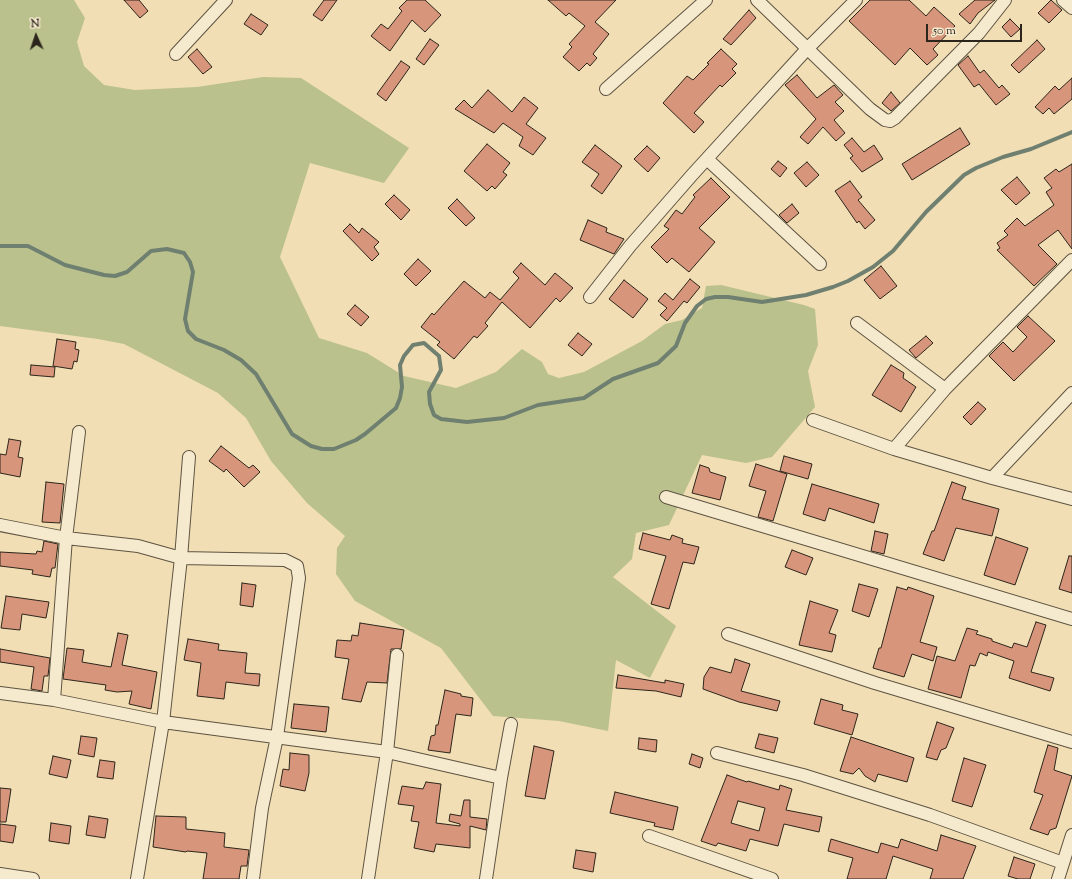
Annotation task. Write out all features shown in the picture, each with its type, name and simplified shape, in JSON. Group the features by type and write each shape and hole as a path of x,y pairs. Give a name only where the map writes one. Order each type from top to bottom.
{"street":[{"path":"176,54 226,0"},
{"path":"606,89 706,0"},
{"path":"758,0 870,109 885,120 890,121 895,118 979,33 1005,0"},
{"path":"590,297 630,246 707,159 807,49 856,0"},
{"path":"1064,0 1072,8"},
{"path":"707,159 820,264"},
{"path":"894,449 945,389 1072,260"},
{"path":"857,323 945,389"},
{"path":"992,478 1072,393"},
{"path":"813,420 894,449 992,478 1072,499"},
{"path":"54,700 66,538 79,432"},
{"path":"137,879 163,722 181,558 189,457"},
{"path":"666,497 1072,619"},
{"path":"0,525 66,538 138,546 181,558 285,560 297,566 299,578 277,737 262,808 253,879"},
{"path":"728,634 875,683 1072,742"},
{"path":"368,879 387,752 397,655"},
{"path":"0,693 54,700 163,722 387,752 501,778"},
{"path":"486,879 501,778 511,724"},
{"path":"717,753 803,775 923,812 1063,863"},
{"path":"1058,879 1072,835"},
{"path":"649,836 772,879"},
{"path":"0,874 33,879"}],"green space":[{"path":"0,0 74,0 85,18 77,42 84,66 104,85 135,90 197,87 263,77 301,78 409,148 384,183 310,163 280,257 319,338 367,353 404,376 456,388 496,372 522,349 542,362 548,374 559,378 584,372 642,341 665,324 682,320 702,308 706,286 721,285 815,309 818,345 808,371 815,407 772,457 746,463 702,455 669,525 636,533 632,559 613,577 676,626 650,678 616,660 608,731 559,721 493,716 441,648 355,601 336,574 337,548 345,536 307,503 271,461 246,418 218,393 124,344 98,339 0,326"}],"building":[{"path":"124,0 139,0 148,11 140,18"},
{"path":"324,0 337,0 322,21 313,15"},
{"path":"407,0 425,0 441,15 425,32 412,20 390,51 371,36 381,24 388,29 402,11 399,8"},
{"path":"548,0 616,0 595,22 609,34 593,54 597,58 590,66 587,63 579,71 563,57 572,47 569,44 585,26 569,13 566,16"},
{"path":"870,0 909,0 926,16 934,7 955,26 933,49 938,55 927,65 910,48 895,65 849,21"},
{"path":"975,0 995,0 978,13 970,24 959,14"},
{"path":"1051,0 1062,10 1049,23 1038,13"},
{"path":"749,10 756,18 731,45 723,39"},
{"path":"251,14 268,25 261,35 244,24"},
{"path":"1010,19 1020,29 1011,37 1002,27"},
{"path":"430,39 439,45 424,65 416,59"},
{"path":"1037,40 1045,49 1019,73 1011,65"},
{"path":"197,49 212,67 203,74 188,57"},
{"path":"721,49 737,64 732,69 736,73 722,87 720,85 694,113 704,122 694,133 663,103 687,76 693,80"},
{"path":"968,56 980,73 984,70 999,88 1002,85 1010,94 996,105 979,84 974,87 958,65"},
{"path":"401,61 410,67 386,101 377,94"},
{"path":"797,75 817,98 834,85 843,95 835,102 844,111 834,120 845,133 836,141 823,127 808,144 800,137 816,119 785,85"},
{"path":"1072,78 1072,99 1054,114 1049,108 1043,114 1035,107 1055,86 1059,90"},
{"path":"488,90 512,112 524,97 538,108 526,124 546,138 533,155 519,146 523,137 503,123 494,133 455,109 464,100 472,108"},
{"path":"891,92 900,103 891,111 882,103"},
{"path":"960,128 970,144 912,180 902,164"},
{"path":"852,138 864,152 874,145 883,159 862,172 850,158 853,156 844,145"},
{"path":"487,144 510,163 503,172 507,175 495,189 492,186 487,191 464,171"},
{"path":"595,145 622,166 602,194 591,186 599,174 582,162"},
{"path":"647,146 660,158 648,172 634,159"},
{"path":"778,161 787,168 780,177 771,169"},
{"path":"807,162 819,175 806,187 794,173"},
{"path":"1072,164 1072,249 1058,230 1038,245 1057,264 1034,286 997,250 1000,248 997,243 1008,235 1004,231 1017,218 1025,226 1054,205 1046,192 1052,188 1044,178 1056,169 1059,172"},
{"path":"1017,177 1030,193 1016,205 1001,190"},
{"path":"711,178 730,197 699,228 715,242 689,272 672,258 667,263 651,247 669,229 664,226 676,210 682,214 695,197 693,195"},
{"path":"850,181 862,197 858,200 875,220 865,229 859,221 857,223 835,191"},
{"path":"394,195 410,210 401,220 385,204"},
{"path":"457,199 475,218 466,226 448,208"},
{"path":"792,204 799,213 787,223 779,215"},
{"path":"588,220 607,228 606,232 624,239 614,254 580,240"},
{"path":"350,224 359,233 362,228 379,242 374,247 379,254 372,261 343,231"},
{"path":"418,259 431,271 416,286 404,274"},
{"path":"521,263 545,285 555,273 573,288 560,302 556,298 530,328 502,302 485,323 488,326 477,338 474,336 454,359 437,345 440,342 421,327 432,313 434,315 464,281 485,298 490,292 500,300 519,278 513,272"},
{"path":"881,266 897,286 880,299 864,280"},
{"path":"690,279 700,287 687,303 684,301 667,321 660,315 667,308 658,301 665,293 673,300"},
{"path":"624,280 648,299 633,318 609,299"},
{"path":"355,305 369,317 361,326 347,314"},
{"path":"1028,316 1055,341 1014,381 989,356 1003,342 1013,352 1027,337 1017,327"},
{"path":"578,333 592,344 582,356 568,345"},
{"path":"926,336 933,343 916,358 909,350"},
{"path":"57,339 76,342 75,349 79,350 77,362 74,361 72,369 53,366"},
{"path":"31,365 55,367 54,377 30,375"},
{"path":"891,365 904,373 903,378 916,387 901,412 872,395"},
{"path":"978,402 986,409 971,425 963,417"},
{"path":"9,439 21,441 18,457 23,458 20,477 0,473 0,454 6,455"},
{"path":"221,446 249,468 253,465 260,472 244,487 226,469 224,472 209,461"},
{"path":"784,456 812,464 808,479 780,471"},
{"path":"756,464 787,474 773,521 758,517 766,491 749,486"},
{"path":"700,465 709,468 710,472 726,477 720,500 692,493"},
{"path":"46,482 64,484 60,523 42,522"},
{"path":"952,482 966,487 962,499 999,509 992,536 956,528 944,561 923,554 932,531 934,531"},
{"path":"812,484 879,504 874,523 829,508 825,521 803,514"},
{"path":"875,531 888,534 884,554 871,551"},
{"path":"643,533 670,540 672,535 683,539 682,543 699,547 694,564 683,562 669,609 651,604 666,556 639,549"},
{"path":"996,537 1028,548 1015,585 984,575"},
{"path":"44,541 58,544 55,568 52,568 50,577 32,574 33,570 0,566 0,552 36,554 37,551 42,552"},
{"path":"792,550 813,558 806,575 785,567"},
{"path":"1069,556 1072,556 1072,593 1059,589"},
{"path":"242,583 256,585 253,607 240,605"},
{"path":"859,584 878,589 869,617 852,611"},
{"path":"897,587 907,590 908,587 934,596 920,642 937,647 933,661 912,654 904,677 873,668 879,648 881,648"},
{"path":"6,596 49,602 46,618 22,614 20,630 1,628"},
{"path":"810,601 838,610 829,633 836,635 832,652 799,645"},
{"path":"1036,622 1046,625 1031,672 1054,678 1050,691 1009,678 1014,661 988,652 987,656 980,653 975,666 970,665 961,698 928,689 937,656 955,661 967,628 978,631 976,634 1012,648 1014,643 1027,647"},
{"path":"360,623 404,630 401,649 391,649 387,683 367,682 361,702 342,699 349,659 335,657 337,640 351,641 352,635 358,636"},
{"path":"118,633 128,635 122,665 157,672 151,709 129,704 132,691 117,692 105,690 106,685 63,679 67,648 84,650 82,662 111,667"},
{"path":"188,639 219,644 218,650 247,653 245,673 260,674 259,686 226,682 224,699 197,696 201,663 184,660"},
{"path":"0,649 50,658 48,676 44,676 42,691 31,689 34,667 0,662"},
{"path":"735,659 750,664 741,691 780,701 777,711 739,702 703,689 704,677 710,667 731,673"},
{"path":"618,675 665,683 665,680 684,684 681,697 656,691 616,688"},
{"path":"445,690 461,694 461,696 473,698 471,716 456,714 450,753 428,750 431,736 435,735 436,725 438,725"},
{"path":"821,699 843,705 842,710 858,714 852,735 814,724"},
{"path":"294,704 329,707 326,732 291,728"},
{"path":"937,722 954,728 946,748 941,750 937,760 926,757"},
{"path":"759,734 778,738 774,753 755,748"},
{"path":"81,736 97,738 94,757 78,754"},
{"path":"851,737 914,758 907,782 878,774 875,782 865,776 859,768 853,774 840,771"},
{"path":"639,738 657,740 656,752 638,749"},
{"path":"1048,745 1058,748 1054,770 1072,776 1056,828 1050,830 1048,835 1030,829 1043,795 1034,792"},
{"path":"534,746 554,751 545,799 525,796"},
{"path":"290,753 309,755 309,773 305,791 280,786 283,769 289,770"},
{"path":"692,754 703,758 700,768 689,764"},
{"path":"53,756 71,760 67,778 49,774"},
{"path":"964,758 986,765 972,807 952,801"},
{"path":"100,760 115,762 113,779 97,777"},
{"path":"727,775 779,790 780,785 792,789 786,810 822,817 819,832 784,824 778,846 750,839 746,851 718,843 716,846 701,841","holes":["738,801 765,808 759,831 731,823"]},
{"path":"426,782 441,784 436,823 460,826 460,824 449,821 450,814 461,816 464,800 470,800 470,817 487,819 486,830 470,826 470,848 436,844 434,852 414,848 419,822 411,821 414,806 398,804 402,786 423,789"},
{"path":"0,788 11,789 6,822 0,822"},
{"path":"615,792 678,807 673,830 654,826 655,823 610,813"},
{"path":"89,816 108,819 105,838 86,835"},
{"path":"156,816 186,817 186,829 225,833 224,847 249,850 247,866 241,866 239,879 203,879 207,853 186,852 153,847"},
{"path":"51,823 71,826 69,844 49,841"},
{"path":"0,824 16,826 13,843 0,841"},
{"path":"941,835 976,846 963,879 930,879 933,869 893,856 886,879 847,879 853,858 828,851 831,839 878,853 881,843 898,848 901,839 937,851"},
{"path":"576,850 596,853 593,872 573,868"},
{"path":"1014,857 1035,864 1030,879 1018,879 1008,876"}],"waterway":[{"path":"0,246 28,246 65,265 104,275 115,276 127,272 151,251 167,249 184,253 190,262 193,272 185,319 188,331 196,339 224,350 241,360 256,374 292,434 311,446 322,449 334,449 356,440 396,408 402,387 400,365 404,356 413,345 424,343 439,356 441,370 429,392 430,404 434,415 441,419 467,422 504,418 538,405 584,398 613,379 658,363 676,346 685,323 697,306 706,299 728,297 762,302 806,295 848,281 873,267 893,251 926,212 964,175 976,168 1003,157 1031,149 1072,132"}]}
